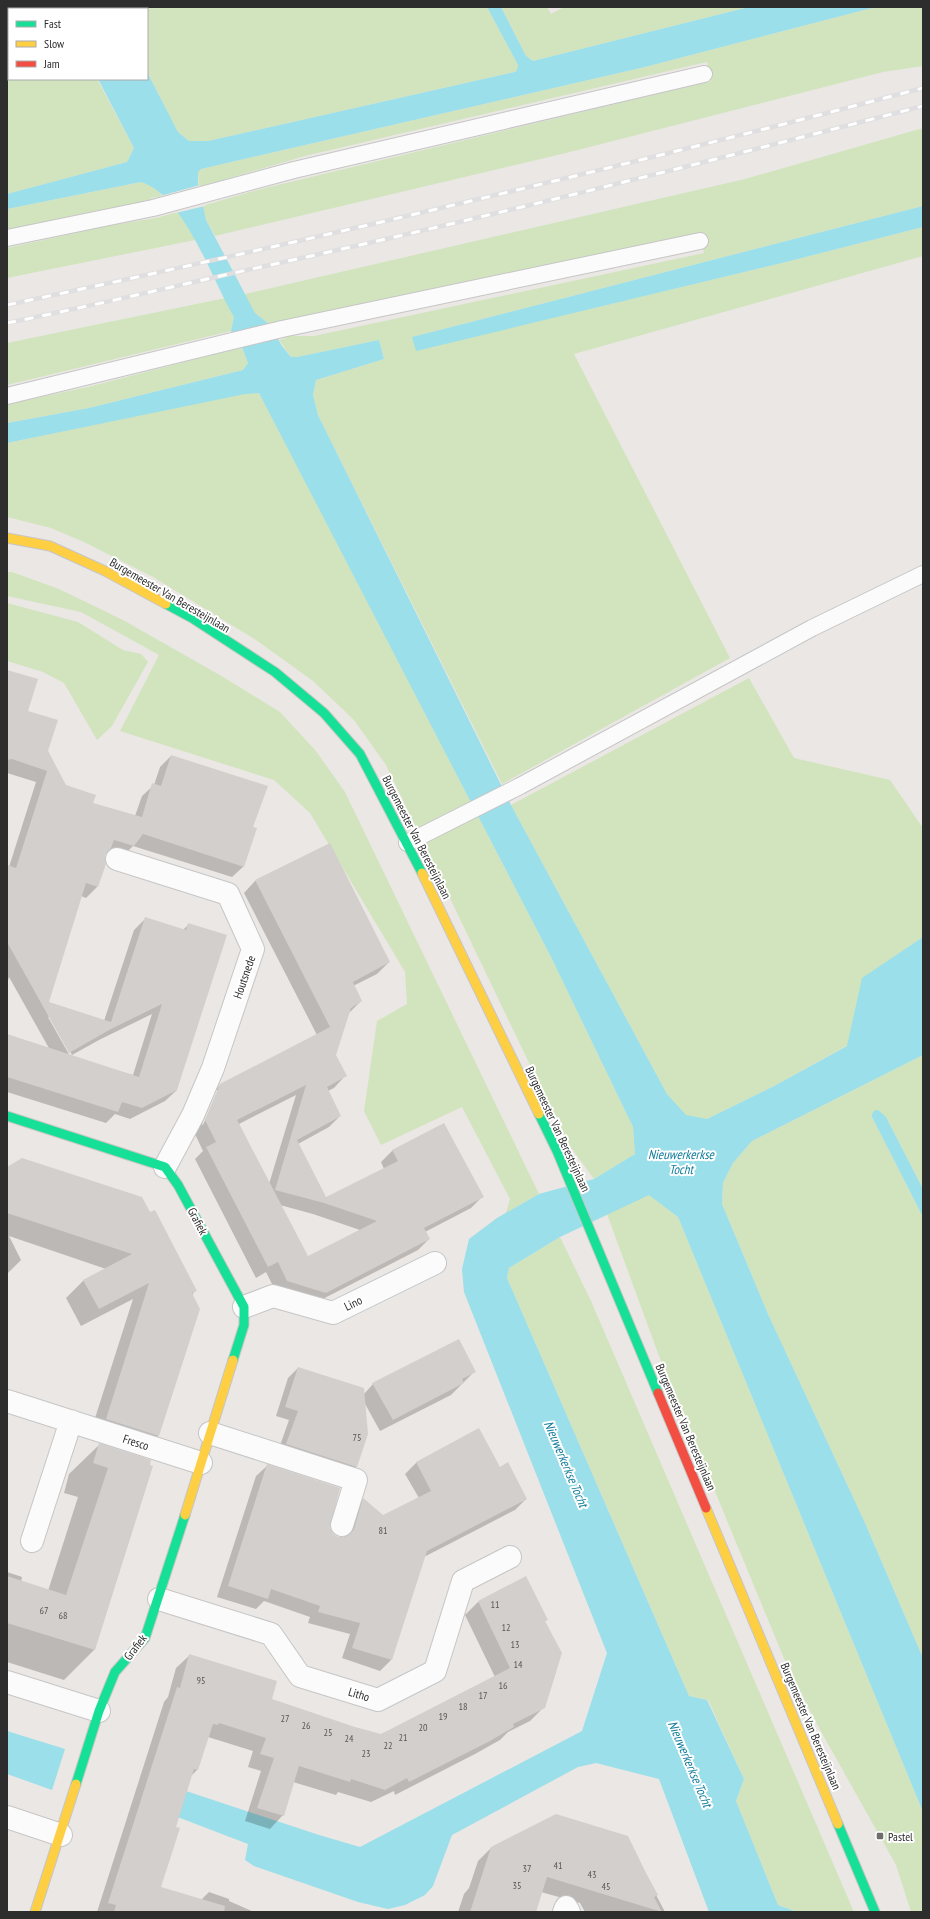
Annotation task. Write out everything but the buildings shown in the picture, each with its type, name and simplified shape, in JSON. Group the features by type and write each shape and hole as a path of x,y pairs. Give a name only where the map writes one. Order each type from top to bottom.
{"main road":[{"name":"Burgemeester Van Beresteijnlaan","path":"7,538 50,546 105,571 192,618 275,672 324,714 360,754 435,898 557,1151 875,1912"},
{"path":"7,1116 165,1167"},
{"name":"Grafiek","path":"35,1912 100,1711 115,1672 145,1638 159,1599 244,1325 244,1307 178,1185 165,1167"}],"street":[{"name":"Houtsnede","path":"117,859 228,894 253,949 213,1068 193,1115 165,1167"},
{"name":"Lino","path":"244,1307 273,1296 333,1313 435,1263"},
{"name":"Fresco","path":"7,1401 201,1463"},
{"path":"32,1541 72,1421"},
{"path":"210,1433 356,1480 342,1525"},
{"name":"Litho","path":"159,1599 271,1634 300,1676 378,1700 435,1671 463,1581 510,1557"},
{"path":"7,1682 100,1711"},
{"path":"7,1817 61,1835"},
{"path":"564,1912 566,1907 569,1912"}],"lane":[{"path":"7,238 153,208 294,170 704,74"},
{"path":"7,396 282,329 700,241"},
{"path":"407,843 520,786 812,628 923,574"}],"green space":[{"path":"7,7 57,7 58,8 8,8 8,80 98,80 134,148 127,162 7,194"},
{"path":"487,7 518,65 515,72 208,141 189,141 178,132 148,74 148,8 114,8"},
{"path":"501,7 547,7 551,14 564,7 749,7 533,61 526,56"},
{"path":"876,7 923,7 923,66 883,72 566,153 215,236 206,220 202,206 257,190 711,81 707,62 305,156 199,187 198,172 201,169 645,67"},
{"path":"923,128 923,206 412,337 417,350 786,262 923,227 923,256 574,354 730,658 502,784 318,415 313,395 316,380 384,359 379,340 291,357 279,340 286,338 285,336 314,336 704,253 699,233 279,324 278,322 269,324 255,313 234,317 231,331 7,385 7,343 245,294 745,179"},
{"path":"141,182 151,185 163,196 151,198 151,201 7,230 7,209"},
{"path":"178,212 187,224 195,240 7,278 7,248 112,225 156,218"},
{"path":"242,347 248,363 243,370 89,408 7,423 7,404 88,387"},
{"path":"245,393 259,393 276,425 552,959 633,1127 635,1154 594,1179 567,1142 386,765 354,720 313,681 256,640 153,577 84,542 51,528 7,517 7,443"},
{"path":"7,572 12,572 59,589 123,620 218,674 280,712 316,751 345,792 539,1194 506,1213 510,1199 462,1107 381,1145 364,1111 377,1021 407,1004 405,972 310,813 274,780 120,731 159,655 81,612 7,596"},
{"path":"7,603 78,622 123,650 141,654 148,662 112,726 97,740 64,683 43,672 7,661"},
{"path":"749,678 794,758 890,780 923,828 923,937 863,978 848,1045 776,1085 707,1119 686,1116 667,1094 511,805"},
{"path":"923,1055 923,1189 886,1117 872,1117 923,1217 923,1658 865,1523 768,1314 722,1204 723,1183 733,1163 752,1141"},
{"path":"649,1194 678,1217 923,1812 923,1912 911,1912 896,1865 814,1719 783,1656 659,1356 607,1214"},
{"path":"560,1237 591,1301 854,1912 797,1912 778,1905 736,1801 744,1779 708,1700 689,1696 507,1278 509,1268"}],"water":[{"path":"57,7 114,8 58,8"},
{"name":"Nieuwerkerkse Tocht","path":"487,7 501,7 526,56 533,61 749,7 876,7 645,67 201,169 198,172 198,183 206,220 255,313 269,324 282,346 291,357 379,340 384,359 316,380 313,395 318,415 511,805 667,1094 686,1115 707,1119 776,1085 847,1046 862,978 923,937 923,1055 752,1141 733,1163 723,1183 722,1204 768,1314 865,1523 923,1658 923,1812 678,1217 649,1195 560,1237 509,1268 507,1278 689,1696 707,1700 744,1779 736,1801 778,1905 797,1912 709,1912 659,1779 596,1763 578,1767 452,1835 433,1886 425,1895 405,1905 388,1909 358,1902 254,1866 245,1860 248,1844 175,1816 183,1790 360,1847 582,1731 607,1653 464,1292 462,1269 469,1239 497,1218 539,1194 594,1179 635,1154 633,1127 552,959 259,393 245,394 7,443 7,423 89,408 243,370 248,363 242,347 231,331 234,317 195,240 171,203 156,190 141,182 7,209 7,194 127,162 134,148 99,80 148,80 148,74 178,132 189,141 208,141 515,72 518,65"},
{"path":"923,206 923,227 786,262 416,351 412,337"},
{"path":"875,1110 878,1110 886,1117 923,1189 923,1217 872,1117"},
{"path":"7,1731 65,1749 52,1790 7,1774"}],"pier":[{"path":"200,185 205,206 176,213 160,196"}],"railway":[{"path":"7,305 352,229 581,175 923,88"},
{"path":"7,323 502,212 923,106"}],"traffic: fast":[{"path":"166,604 192,618 275,672 324,713 360,754 422,873"},
{"path":"539,1114 557,1151 658,1393"},
{"path":"7,1116 165,1167 178,1185 244,1307 244,1325 233,1360"},
{"path":"76,1784 99,1711 115,1672 145,1638 185,1515"},
{"path":"838,1824 875,1912"}],"traffic: slow":[{"path":"7,538 50,546 105,571 166,604"},
{"path":"422,873 539,1114"},
{"path":"185,1515 233,1360"},
{"path":"706,1508 838,1824"},
{"path":"35,1912 76,1784"}],"traffic: jam":[{"path":"658,1393 706,1508"}],"place":[{"name":"Pastel","path":"880,1836"}]}
